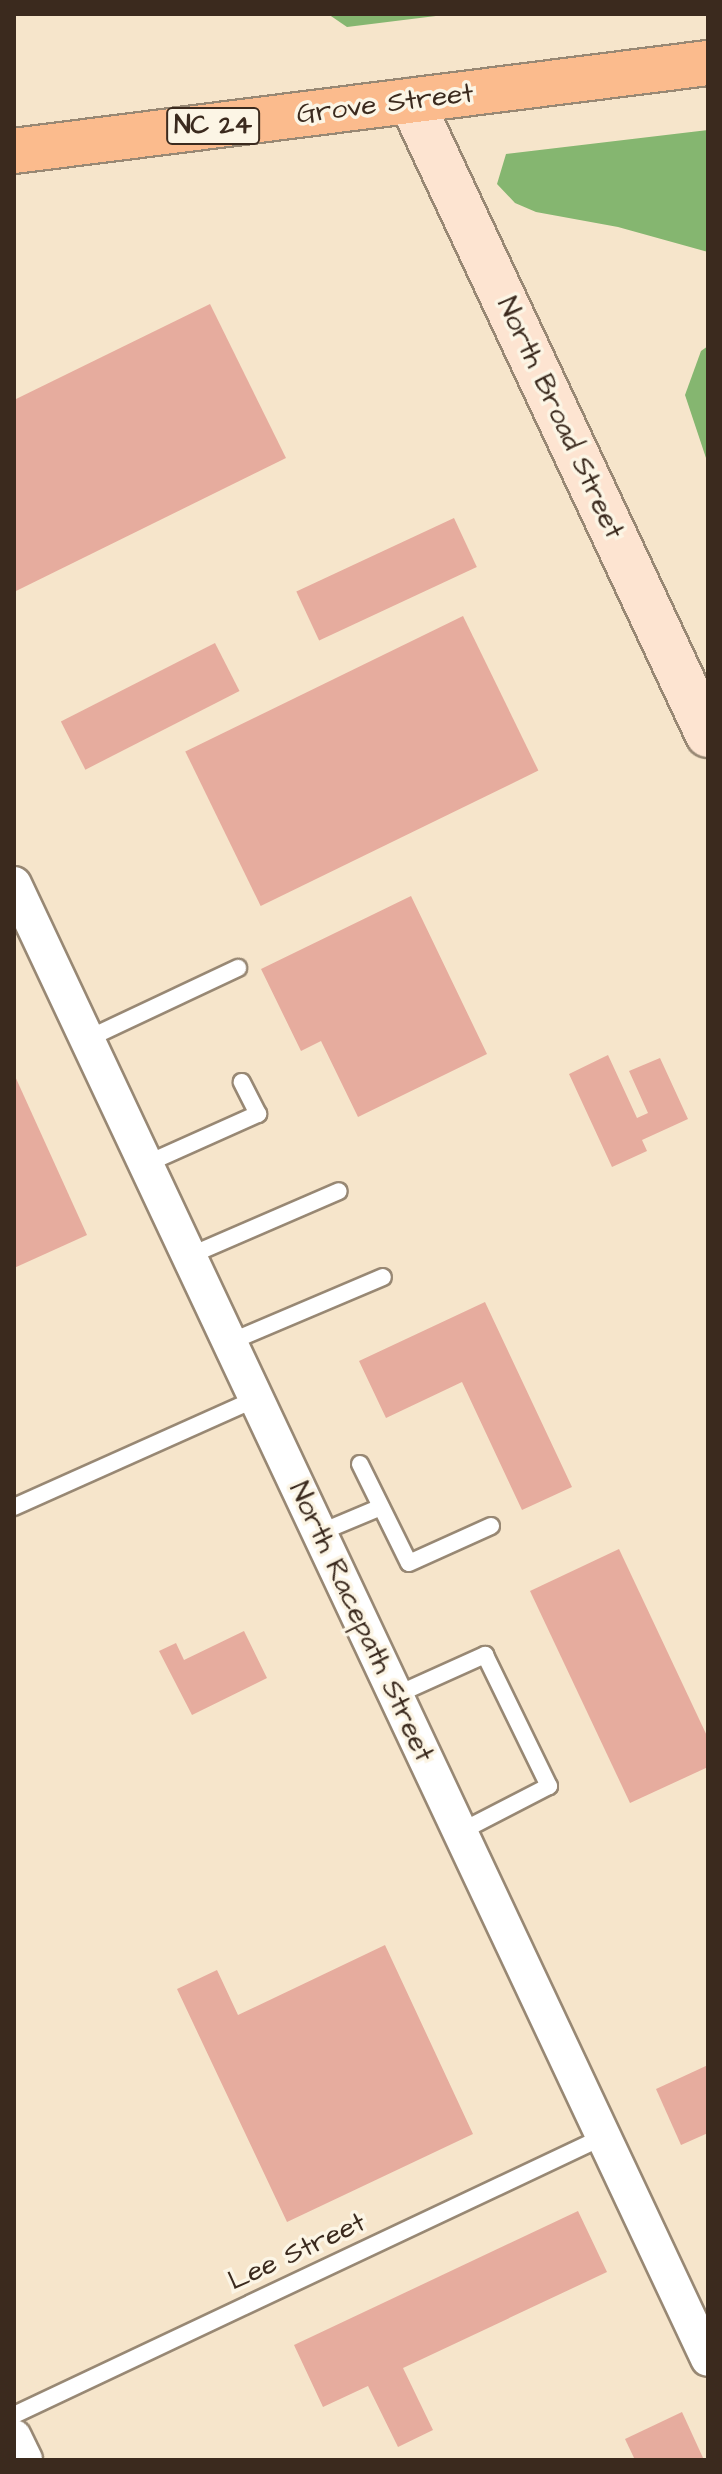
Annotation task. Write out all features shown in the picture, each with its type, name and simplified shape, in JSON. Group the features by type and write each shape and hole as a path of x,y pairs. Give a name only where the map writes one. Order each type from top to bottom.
{"highway":[{"name":"Grove Street","path":"14,151 708,63"}],"street":[{"name":"North Broad Street","path":"411,101 708,735"},
{"name":"North Racepath Street","path":"14,884 708,2359"},
{"path":"14,2437 25,2460"}],"lane":[{"path":"87,1039 238,968"},
{"path":"146,1164 258,1114 242,1082"},
{"path":"189,1256 339,1191"},
{"path":"230,1342 383,1277"},
{"path":"14,1507 256,1399"},
{"path":"360,1464 409,1563 491,1526"},
{"path":"319,1533 381,1507"},
{"path":"396,1695 485,1655 549,1786 460,1832"},
{"name":"Lee Street","path":"14,2415 603,2137"}],"green space":[{"path":"328,14 452,14 347,27"},
{"path":"708,130 708,252 618,227 536,212 515,203 497,184 506,154"},
{"path":"708,346 708,464 685,395 701,351"}],"building":[{"path":"210,304 286,458 14,592 14,400"},
{"path":"454,518 477,567 319,640 296,592"},
{"path":"463,616 538,771 261,906 185,751"},
{"path":"215,643 240,691 85,770 61,722"},
{"path":"411,896 487,1054 358,1117 321,1041 301,1051 261,969"},
{"path":"608,1055 637,1118 648,1113 629,1071 660,1058 688,1119 642,1140 647,1151 612,1167 569,1074"},
{"path":"14,1074 87,1235 14,1268"},
{"path":"485,1302 572,1487 522,1510 462,1382 386,1418 359,1361"},
{"path":"619,1549 708,1738 708,1767 630,1803 530,1591"},
{"path":"244,1631 267,1678 192,1715 159,1651 176,1643 184,1660"},
{"path":"385,1945 473,2134 287,2222 177,1989 217,1970 238,2015"},
{"path":"708,2065 708,2133 681,2145 656,2089"},
{"path":"578,2211 607,2272 403,2368 433,2430 398,2447 368,2386 323,2407 294,2345"},
{"path":"682,2412 704,2460 635,2460 625,2439"}]}
